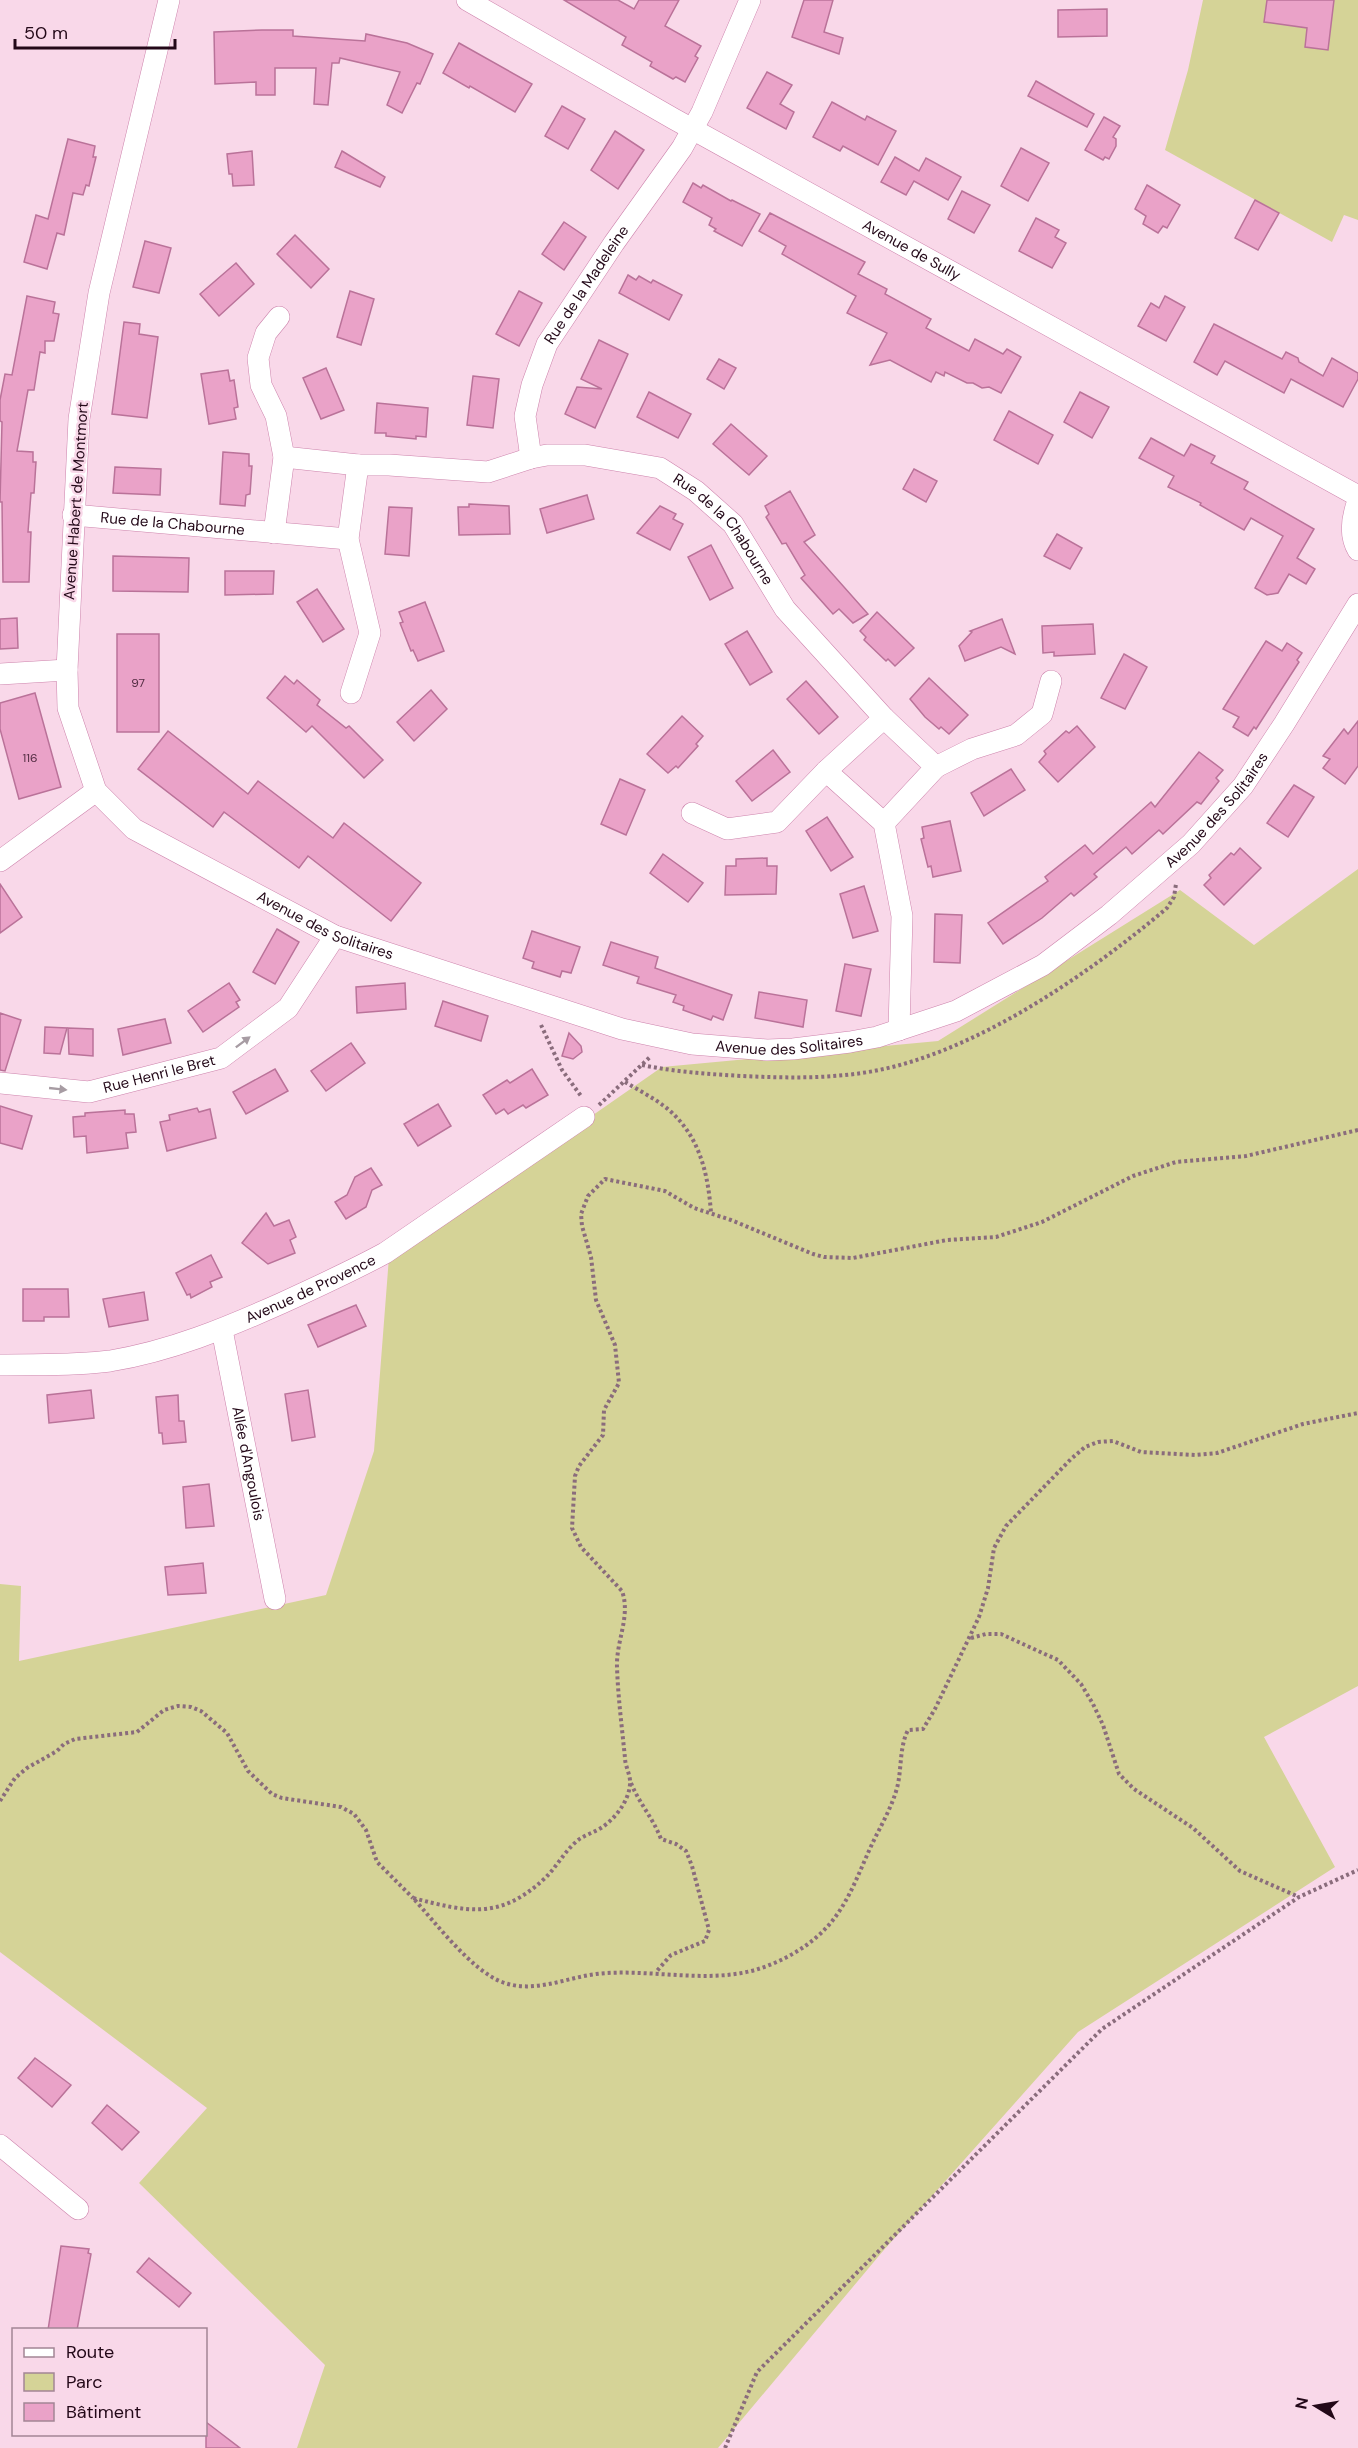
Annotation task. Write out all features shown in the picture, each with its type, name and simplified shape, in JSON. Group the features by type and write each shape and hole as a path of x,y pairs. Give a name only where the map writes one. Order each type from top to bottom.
{"street":[{"name":"Avenue Habert de Montmort","path":"96,791 68,708 67,670 79,418 99,293 169,0"},
{"name":"Avenue de Sully","path":"467,0 694,129 1358,496"},
{"name":"Rue de la Madeleine","path":"531,458 525,416 532,385 547,344 694,129 750,0"},
{"path":"274,533 284,457 276,416 261,385 258,358 266,333 279,317"},
{"name":"Rue de la Chabourne","path":"284,457 358,465 488,472 548,455 585,455 660,468 696,491 734,524 785,609 884,718 936,767"},
{"path":"351,693 370,633 348,539 358,465"},
{"path":"1358,501 1353,512 1352,530 1358,550"},
{"name":"Rue de la Chabourne","path":"73,515 348,539"},
{"name":"Avenue des Solitaires","path":"96,791 134,829 335,936 622,1029 692,1044 767,1050 850,1042 900,1030 956,1011 1043,965 1109,915 1191,844 1243,786 1358,604"},
{"path":"0,674 67,670"},
{"path":"884,823 936,767 972,749 1016,735 1042,714 1051,681"},
{"path":"692,813 727,829 777,822 826,771 884,718"},
{"path":"826,771 884,823 902,916 900,1030"},
{"path":"0,861 96,791"},
{"name":"Rue Henri le Bret","path":"0,1083 89,1092 221,1058 288,1008 335,936"},
{"name":"Avenue de Provence","path":"0,1365 48,1366 107,1361 176,1346 222,1330 354,1270 385,1253 588,1111"},
{"name":"Allée d'Angoulois","path":"222,1330 275,1599"},
{"path":"0,2145 78,2209"}],"path":[{"path":"524,996 543,1028 562,1070 588,1111 625,1082 642,1065"},
{"path":"625,1082 665,1107 684,1126 700,1154 709,1180 711,1213"},
{"path":"655,1973 671,1955 705,1941 710,1930 700,1889 686,1851 676,1844 661,1839 656,1824 637,1797 631,1782 625,1757 616,1654 625,1616 624,1598 581,1547 572,1528 575,1476 579,1466 603,1435 604,1410 619,1383 615,1345 596,1300 591,1257 582,1226 581,1214 588,1196 605,1179 655,1187 693,1208 813,1254 824,1257 853,1258 947,1240 996,1237 1042,1222 1133,1176 1176,1162 1246,1156 1358,1130"},
{"path":"0,1801 15,1778 64,1744 75,1739 137,1731 164,1710 178,1706 191,1707 201,1711 227,1733 248,1771 272,1794 282,1798 341,1807 354,1814 366,1830 377,1862 458,1947 486,1974 501,1982 519,1986 536,1986 594,1974 729,1975 754,1970 795,1953 828,1925 854,1888 897,1788 903,1741 908,1731 918,1731 927,1724 970,1638 988,1588 993,1548 1006,1526 1085,1447 1098,1442 1113,1441 1141,1452 1195,1455 1217,1453 1238,1448 1303,1424 1358,1413"},
{"path":"970,1638 986,1634 1001,1634 1058,1660 1081,1684 1093,1704 1103,1725 1119,1774 1134,1789 1185,1822 1239,1871 1299,1897"},
{"path":"413,1898 472,1910 497,1908 520,1898 544,1879 575,1842 602,1827 614,1816 624,1804 631,1782"},
{"path":"725,2448 757,2372 1102,2029 1299,1897 1358,1870"}],"green space":[{"path":"1203,0 1358,0 1358,220 1344,215 1332,242 1165,150 1188,70"},
{"path":"1358,869 1358,1686 1264,1737 1335,1867 1078,2032 883,2251 718,2448 297,2448 325,2365 139,2183 207,2108 0,1952 0,1584 21,1586 19,1661 326,1595 374,1451 389,1257 662,1067 938,1041 1180,890 1254,945"}],"building":[{"path":"564,0 618,0 634,9 639,0 679,0 665,26 701,46 695,56 698,58 685,82 676,77 673,79 650,66 652,62 622,45 626,37"},
{"path":"804,0 833,0 824,32 843,38 839,54 792,37"},
{"path":"1267,0 1334,0 1328,50 1305,47 1307,28 1264,22"},
{"path":"1107,9 1107,36 1058,37 1058,10"},
{"path":"293,30 293,36 365,41 366,34 407,43 433,54 420,84 417,83 402,113 387,105 400,72 340,58 339,63 332,63 328,105 314,104 316,68 275,68 275,95 256,95 256,82 215,84 214,32"},
{"path":"459,43 532,84 515,112 443,73"},
{"path":"767,72 792,85 780,104 794,112 786,129 747,108"},
{"path":"1036,81 1094,114 1087,127 1028,96"},
{"path":"832,102 865,120 867,116 896,131 878,165 843,146 840,151 813,137"},
{"path":"562,106 585,119 568,149 545,136"},
{"path":"1104,117 1120,126 1113,137 1116,139 1116,146 1109,159 1105,157 1103,160 1085,150"},
{"path":"615,131 644,150 618,189 591,170"},
{"path":"68,139 95,146 93,157 96,157 89,186 86,185 83,195 73,193 64,235 57,233 47,269 24,262 36,215 48,219"},
{"path":"1021,148 1049,163 1028,201 1001,186"},
{"path":"252,151 254,185 233,186 227,154"},
{"path":"342,151 385,177 380,187 335,167"},
{"path":"895,157 919,171 926,158 961,177 948,200 914,181 906,195 881,182"},
{"path":"693,183 701,188 703,185 760,214 742,246 714,231 716,229 709,225 712,218 683,202"},
{"path":"1147,185 1180,205 1167,228 1163,226 1158,233 1143,224 1146,216 1135,209"},
{"path":"962,191 990,205 974,233 948,219"},
{"path":"1255,200 1279,213 1258,250 1235,238"},
{"path":"770,213 865,262 858,274 887,289 885,294 931,319 926,328 969,351 975,339 1003,354 1007,349 1021,357 1001,393 989,387 982,388 973,383 967,383 945,372 944,376 936,372 931,382 890,360 870,365 887,333 847,313 856,296 782,254 786,246 759,231"},
{"path":"1036,218 1059,230 1055,237 1066,243 1052,268 1019,251"},
{"path":"564,222 586,237 564,270 542,254"},
{"path":"295,235 329,269 311,288 277,254"},
{"path":"145,241 171,248 159,293 133,287"},
{"path":"236,263 254,284 219,316 200,294"},
{"path":"628,275 636,280 639,276 651,283 653,280 682,295 669,320 619,293"},
{"path":"350,291 374,299 361,345 337,337"},
{"path":"519,291 542,303 519,346 496,334"},
{"path":"27,296 55,302 53,313 59,314 54,341 45,341 45,353 40,352 34,390 28,390 17,451 33,452 33,462 36,462 28,532 31,532 29,582 3,582 0,400 5,374 12,375"},
{"path":"1165,296 1185,307 1166,341 1138,326 1151,303 1159,308"},
{"path":"124,322 140,324 139,334 158,337 147,418 112,414"},
{"path":"1214,324 1282,359 1286,352 1323,376 1332,358 1358,373 1358,379 1343,407 1291,379 1284,393 1225,361 1217,375 1194,362"},
{"path":"599,340 628,354 595,428 565,414 577,387 602,389 581,379"},
{"path":"719,359 736,368 724,389 707,379"},
{"path":"326,368 344,410 321,419 303,378"},
{"path":"228,370 230,381 234,380 238,407 234,408 236,419 209,424 201,374"},
{"path":"473,376 499,379 493,428 467,425"},
{"path":"649,392 691,414 678,438 637,417"},
{"path":"1080,392 1109,407 1092,438 1064,422"},
{"path":"377,403 428,408 426,437 416,436 416,439 375,433"},
{"path":"1009,411 1053,435 1038,464 994,440"},
{"path":"731,424 767,456 749,475 713,444"},
{"path":"1151,438 1184,456 1191,444 1215,456 1211,463 1248,482 1244,489 1314,529 1297,558 1315,569 1306,584 1289,574 1278,593 1267,595 1255,588 1283,536 1251,518 1244,530 1200,505 1201,503 1168,487 1174,476 1139,458"},
{"path":"223,452 249,454 249,466 252,466 250,494 246,495 245,506 220,504"},
{"path":"115,467 161,469 160,495 113,493"},
{"path":"914,469 937,481 926,502 903,489"},
{"path":"790,491 815,535 804,542 868,614 853,623 839,609 833,614 801,578 805,575 786,543 782,544 766,517 769,514 765,506"},
{"path":"587,495 594,519 547,533 540,509"},
{"path":"469,504 509,506 510,534 459,535 458,507 469,507"},
{"path":"660,506 676,514 673,519 683,524 670,550 637,533"},
{"path":"389,507 412,508 409,556 385,554"},
{"path":"1057,534 1082,548 1070,569 1044,556"},
{"path":"711,545 733,588 710,600 688,557"},
{"path":"113,556 189,558 188,592 113,591"},
{"path":"225,571 274,571 273,594 225,595"},
{"path":"317,589 344,629 323,642 297,602"},
{"path":"425,602 444,651 418,661 413,650 411,651 400,623 403,622 399,612"},
{"path":"877,612 914,648 895,666 888,659 886,661 864,640 866,637 860,631"},
{"path":"17,618 18,648 0,649 0,619"},
{"path":"1002,619 1015,654 1001,647 965,661 959,646 972,632 970,631"},
{"path":"1093,624 1095,654 1054,656 1054,652 1043,653 1042,626"},
{"path":"747,631 772,672 750,685 725,644"},
{"path":"117,634 159,634 159,732 117,732"},
{"path":"1266,641 1282,651 1287,643 1302,653 1297,660 1299,662 1256,729 1254,727 1248,736 1233,727 1239,717 1223,709"},
{"path":"1124,654 1147,667 1125,709 1101,698"},
{"path":"285,676 294,684 297,680 320,700 317,705 346,728 349,726 383,760 364,778 312,726 306,732 267,698"},
{"path":"929,678 968,715 949,734 925,717 910,699"},
{"path":"806,681 838,717 819,734 787,699"},
{"path":"431,690 447,709 414,741 397,722"},
{"path":"35,693 61,787 19,799 0,729 0,703"},
{"path":"682,716 703,736 696,744 698,746 678,768 676,766 668,773 647,754"},
{"path":"1358,721 1358,766 1345,784 1323,768 1330,759 1323,756 1344,729 1348,734"},
{"path":"1077,726 1095,747 1058,782 1039,762 1046,754 1044,751 1066,731 1069,733"},
{"path":"168,731 248,794 258,781 333,838 344,823 421,883 391,921 308,856 299,868 224,812 213,827 138,769"},
{"path":"773,750 790,772 752,801 736,781"},
{"path":"1199,752 1223,770 1216,778 1219,781 1201,804 1197,802 1163,834 1159,830 1132,854 1126,847 1094,874 1097,877 1074,896 1071,893 1042,918 1003,944 988,923 1048,881 1045,877 1085,845 1093,854 1151,802 1155,807"},
{"path":"1011,769 1025,790 984,816 971,793"},
{"path":"620,779 645,790 626,835 601,824"},
{"path":"1294,785 1314,797 1288,837 1267,823"},
{"path":"827,817 853,857 831,871 806,831"},
{"path":"950,821 961,871 933,877 921,839 924,838 922,827"},
{"path":"1240,848 1261,868 1224,905 1204,885 1211,878 1209,875 1231,853 1234,855"},
{"path":"663,854 703,883 688,902 650,873"},
{"path":"767,858 767,866 777,866 776,894 725,895 726,866 736,866 736,859"},
{"path":"0,884 22,917 0,933"},
{"path":"864,886 878,931 853,938 840,894"},
{"path":"935,914 962,915 960,963 934,962"},
{"path":"277,929 299,942 275,984 253,972"},
{"path":"532,931 580,947 571,973 562,971 560,977 532,968 534,962 523,958"},
{"path":"611,942 658,957 655,968 732,995 723,1020 713,1016 711,1020 683,1010 684,1006 673,1002 676,995 637,983 639,977 603,965"},
{"path":"845,964 871,969 861,1016 836,1011"},
{"path":"229,983 240,1000 236,1002 239,1007 203,1032 188,1011"},
{"path":"405,983 406,1009 357,1013 356,987"},
{"path":"759,992 807,1000 803,1027 755,1018"},
{"path":"443,1001 488,1016 481,1041 435,1026"},
{"path":"0,1013 21,1020 5,1071 0,1070"},
{"path":"165,1019 171,1043 123,1055 118,1029"},
{"path":"45,1027 67,1028 60,1054 44,1053"},
{"path":"68,1028 93,1029 93,1056 69,1054"},
{"path":"569,1033 581,1046 582,1052 573,1059 562,1056"},
{"path":"351,1043 365,1063 326,1091 311,1071"},
{"path":"275,1069 288,1091 246,1114 233,1092"},
{"path":"532,1069 548,1095 526,1108 523,1105 508,1114 504,1109 496,1114 483,1095 507,1080 510,1083"},
{"path":"438,1104 451,1126 418,1146 404,1124"},
{"path":"0,1106 32,1116 22,1149 0,1143"},
{"path":"197,1108 199,1112 210,1109 216,1138 167,1151 160,1122 170,1120 169,1115"},
{"path":"125,1110 125,1114 134,1114 136,1132 126,1133 128,1148 87,1153 86,1136 74,1137 73,1117 85,1116 85,1113"},
{"path":"371,1168 382,1185 372,1190 366,1207 346,1219 335,1202 347,1195 355,1177"},
{"path":"266,1213 274,1226 289,1220 296,1237 290,1240 295,1253 268,1264 242,1243"},
{"path":"211,1255 222,1277 210,1282 212,1287 191,1298 190,1294 187,1295 176,1273"},
{"path":"23,1289 68,1289 69,1317 44,1317 44,1321 23,1321"},
{"path":"144,1292 148,1320 109,1327 103,1299"},
{"path":"356,1305 366,1326 318,1347 308,1325"},
{"path":"91,1390 94,1418 49,1423 47,1395"},
{"path":"308,1390 315,1437 292,1441 285,1394"},
{"path":"178,1395 179,1421 184,1421 186,1442 163,1444 162,1433 159,1433 156,1397"},
{"path":"209,1484 214,1526 186,1528 183,1487"},
{"path":"203,1563 206,1593 168,1595 165,1567"},
{"path":"35,2058 71,2085 52,2107 18,2078"},
{"path":"107,2105 139,2132 122,2150 92,2123"},
{"path":"61,2246 89,2249 88,2253 91,2254 77,2328 48,2328"},
{"path":"149,2258 191,2293 179,2307 137,2272"},
{"path":"207,2423 240,2448 206,2448"}]}
